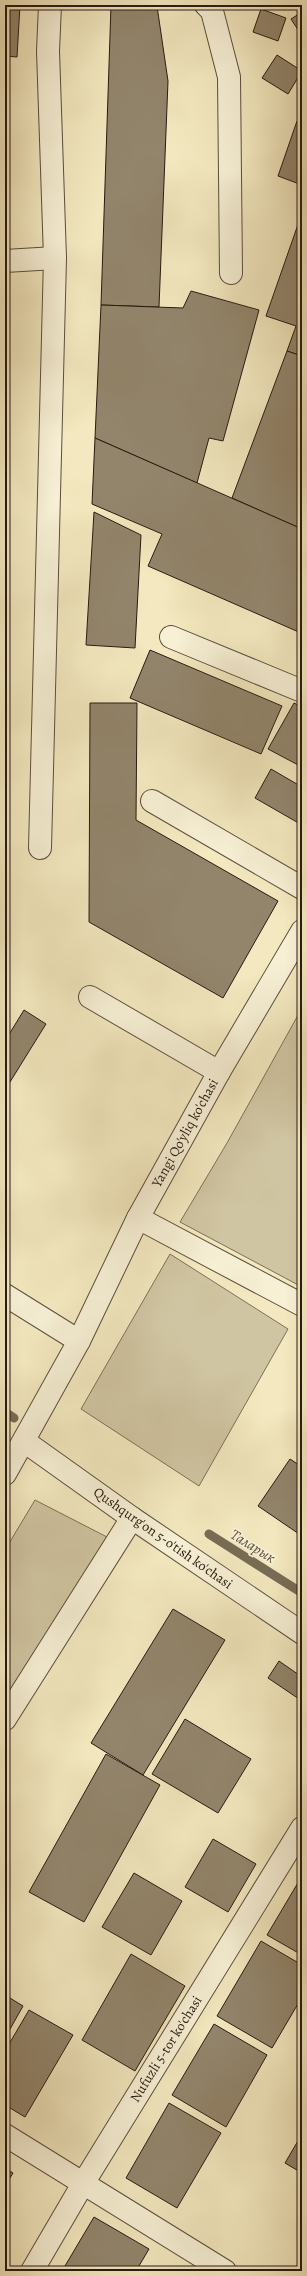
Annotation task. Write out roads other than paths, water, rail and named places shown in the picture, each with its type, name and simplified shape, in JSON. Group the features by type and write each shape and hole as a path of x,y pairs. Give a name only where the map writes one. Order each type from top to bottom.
{"street":[{"path":"40,848 55,258 48,51 50,5"},
{"path":"206,5 212,11 228,77 231,273"},
{"path":"5,261 55,258"},
{"path":"171,637 302,691"},
{"path":"152,801 302,888"},
{"name":"Yangi Qo'yliq ko'chasi","path":"5,1474 79,1341 138,1218 219,1072 302,931"},
{"path":"90,997 219,1072"},
{"path":"138,1218 302,1306"},
{"path":"5,1295 79,1341"},
{"name":"Qushqurg'on 5-o'tish ko'chasi","path":"24,1441 132,1518 302,1633"},
{"path":"5,1719 132,1518"},
{"name":"Nufuzli 5-tor ko'chasi","path":"32,2271 84,2182 302,1828"},
{"path":"5,2135 84,2182 225,2271"}],"waterway":[{"name":"Таларык","path":"5,1418 8,1414 14,1418"},
{"name":"Таларык","path":"209,1534 302,1593"}]}
